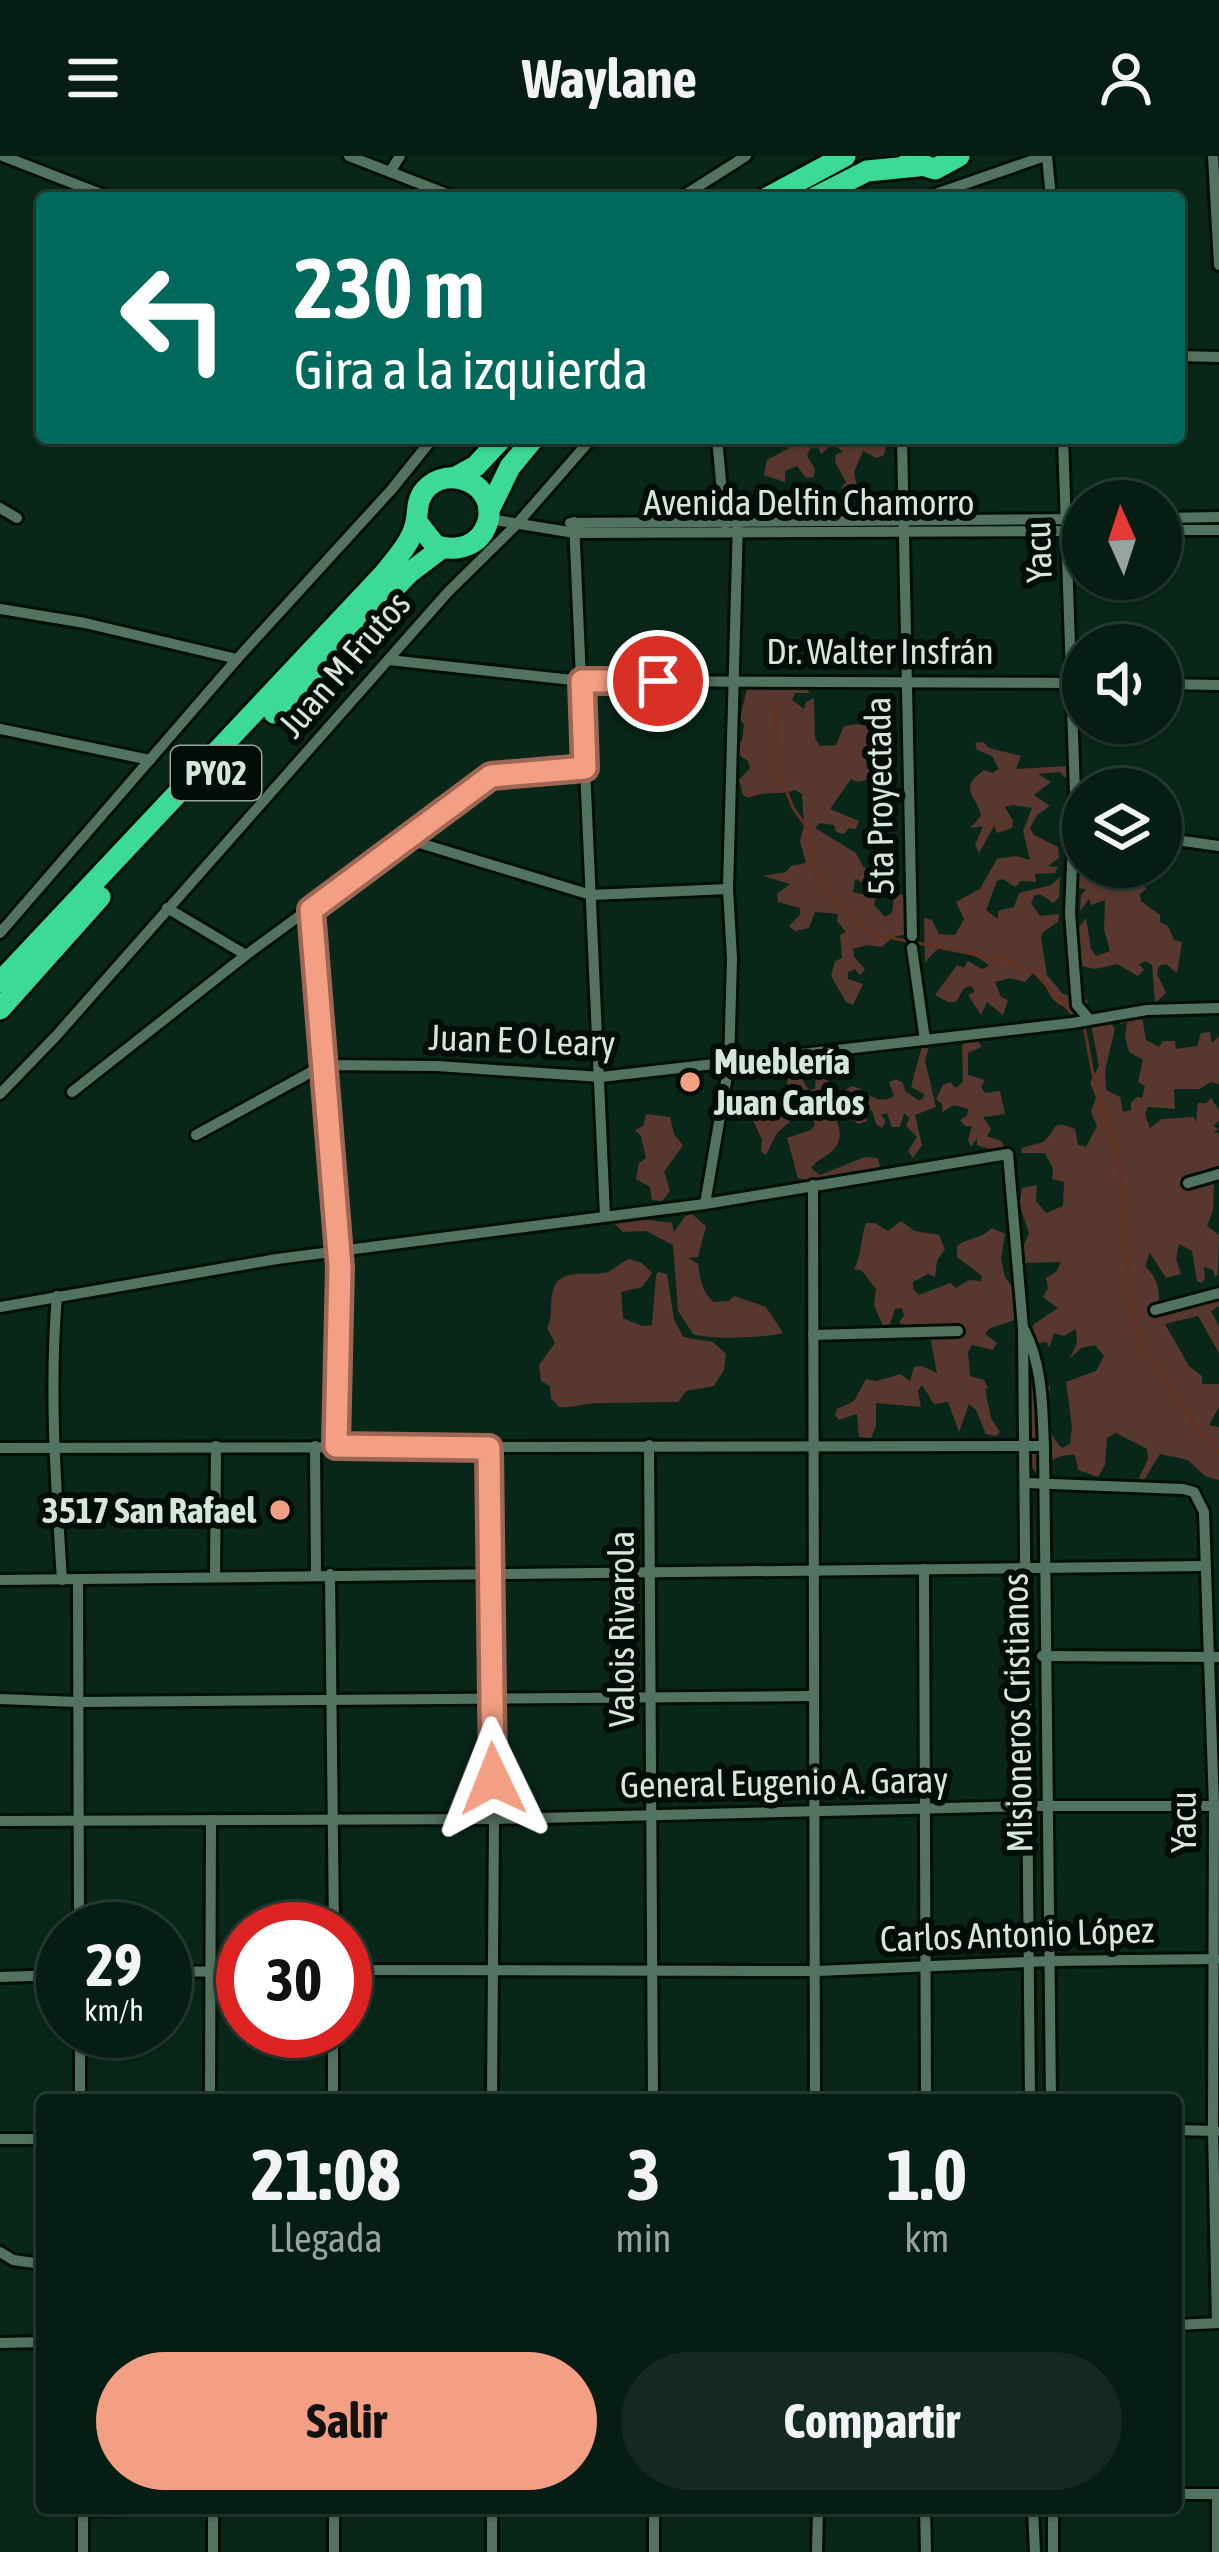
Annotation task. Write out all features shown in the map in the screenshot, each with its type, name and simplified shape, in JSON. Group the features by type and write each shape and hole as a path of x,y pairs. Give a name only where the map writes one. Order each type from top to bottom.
{"highway":[{"path":"778,192 845,156"},
{"path":"826,192 867,172 934,167"},
{"path":"421,495 436,481 476,466 496,444"},
{"name":"PY02","path":"0,1009 141,850 409,573 442,548 472,544 483,533 509,467 529,444"},
{"path":"456,477 475,484 489,514"},
{"name":"PY02","path":"0,982 384,574 417,522 421,495"},
{"path":"417,522 429,541 442,548"}],"street":[{"path":"2,156 95,192"},
{"path":"350,156 442,192"},
{"path":"390,172 400,156"},
{"path":"689,192 746,156"},
{"path":"934,167 1046,156 1051,192"},
{"path":"1213,156 1219,265"},
{"path":"1185,356 1219,357"},
{"path":"0,933 428,444"},
{"name":"Juan M Frutos","path":"0,1094 448,592 516,525 587,444"},
{"path":"705,1204 729,1064 732,958 728,889 734,681 732,526 718,444"},
{"name":"5ta Proyectada","path":"902,444 912,942 925,1040"},
{"name":"Yacu","path":"1064,444 1065,480"},
{"path":"392,489 421,495"},
{"path":"0,508 17,518"},
{"name":"Avenida Delfin Chamorro","path":"489,514 516,525 574,528 1062,525"},
{"path":"1182,518 1219,517"},
{"path":"574,528 605,1216"},
{"path":"1182,530 1219,530"},
{"path":"0,609 85,622 237,659"},
{"name":"Dr. Walter Insfrán","path":"389,660 582,681 1062,683"},
{"path":"1182,684 1219,685"},
{"path":"0,728 150,760"},
{"path":"72,1092 245,955 491,776 585,768"},
{"path":"403,838 591,895 728,889"},
{"path":"1182,841 1219,846"},
{"name":"Yacu","path":"1072,888 1077,1005 1082,1020"},
{"path":"167,908 245,955"},
{"path":"311,910 342,1326 336,1446"},
{"name":"Juan E O Leary","path":"196,1136 324,1066 437,1066 601,1077 1148,1010 1219,1008"},
{"name":"Misioneros Cristianos","path":"813,1185 1009,1154 1024,1328 1030,2094"},
{"path":"1188,1183 1219,1174"},
{"path":"0,1307 337,1251 705,1204 813,1185 815,2094"},
{"path":"1155,1310 1219,1293"},
{"path":"56,1297 54,1448 62,1580"},
{"name":"Misioneros Cristianos","path":"1024,1328 1039,1370 1044,1446 1052,2094"},
{"path":"813,1335 958,1331"},
{"name":"Valois Rivarola","path":"649,1445 653,2094"},
{"path":"215,1576 216,1446"},
{"path":"315,1446 316,1574"},
{"path":"0,1448 1044,1446"},
{"path":"489,1448 492,2094"},
{"name":"Yacu","path":"1026,1483 1184,1489 1194,1492 1204,1512 1214,1657 1218,2324"},
{"path":"0,1580 1205,1566"},
{"path":"924,1569 926,2094"},
{"path":"330,1574 334,1902"},
{"path":"78,1580 79,1902"},
{"path":"1027,1656 1214,1657"},
{"path":"0,1699 812,1696"},
{"name":"General Eugenio A. Garay","path":"0,1821 494,1819 1216,1806"},
{"path":"210,2094 211,1820"},
{"name":"Carlos Antonio López","path":"372,1970 817,1971 1216,1959"},
{"path":"192,1971 216,1971"},
{"path":"0,1978 36,1976"},
{"path":"80,2058 80,2094"},
{"path":"333,2058 333,2094"},
{"path":"1182,2130 1216,2130"},
{"path":"0,2139 36,2139"},
{"path":"0,2252 13,2260 36,2263"},
{"path":"1182,2325 1218,2324"},
{"path":"0,2344 36,2342"},
{"path":"1182,2494 1218,2494 1217,2552"},
{"path":"82,2514 83,2552"},
{"path":"213,2552 214,2514"},
{"path":"334,2514 334,2552"},
{"path":"492,2514 492,2552"},
{"path":"654,2514 654,2552"},
{"path":"817,2552 818,2514"},
{"path":"925,2514 926,2552"},
{"path":"1033,2514 1034,2552"},
{"path":"1053,2514 1054,2552"}],"shaded area":[{"path":"791,444 833,444 821,454 818,447 810,449 807,456 814,477 806,478 797,466 785,471 785,482 764,475 767,460"},
{"path":"833,444 887,444 884,455 877,458 863,451 854,472 857,486 844,490 846,482 835,462 836,454 843,452"},
{"path":"805,687 810,693 795,693 792,700 804,709 814,698 815,738 820,746 836,745 844,726 860,724 866,717 887,721 890,736 883,740 881,768 871,779 851,779 830,809 859,821 856,829 849,828 844,834 836,832 834,825 820,823 815,828 856,853 863,867 871,870 874,877 869,885 855,879 853,892 876,897 874,905 885,917 892,913 894,897 902,894 908,900 908,934 893,937 882,947 853,949 865,969 860,975 855,969 848,972 848,979 863,984 853,1005 846,1002 831,976 835,961 842,958 840,935 846,932 837,921 838,914 815,912 809,928 795,931 789,926 800,915 800,908 778,902 777,894 790,884 763,876 806,863 800,841 802,794 795,790 749,798 743,795 739,780 750,768 736,746 742,741 740,719 747,688"},
{"path":"975,743 1021,756 1016,769 1068,766 1062,768 1062,774 1038,774 1051,782 1034,795 1050,806 1030,828 1058,847 1059,858 1048,866 1058,867 1055,873 1035,874 1036,882 1021,881 1015,887 1003,879 997,881 986,910 998,919 998,911 1014,907 1019,893 1051,885 1060,877 1059,898 1053,903 1040,894 1031,903 1040,916 1059,914 1058,922 1041,938 1047,975 1063,994 1088,1001 1085,1009 1057,1003 1035,971 1025,982 1010,978 995,982 1001,997 1008,1000 1003,1015 987,1002 981,1015 968,995 975,992 971,986 964,988 956,1002 935,995 957,965 964,968 968,961 982,969 989,966 967,952 946,948 938,949 925,963 924,918 932,920 939,934 955,935 964,919 956,902 980,889 997,859 1030,860 1023,831 1032,808 1005,807 1012,828 997,833 994,826 979,853 975,845 983,826 970,828 981,816 970,787 984,770 999,769 992,756 977,750"},
{"path":"1075,888 1146,888 1141,901 1160,915 1174,940 1182,942 1177,973 1166,964 1159,966 1157,974 1166,993 1155,1003 1152,965 1146,961 1139,964 1144,970 1138,976 1117,964 1095,969 1082,966 1076,931 1086,918 1096,956 1110,951 1104,929 1105,900 1091,905 1089,899 1080,911 1086,889"},
{"path":"1136,1013 1142,1017 1146,1040 1159,1047 1163,1041 1175,1041 1176,1049 1197,1046 1201,1033 1210,1032 1212,1043 1219,1036 1219,1084 1174,1089 1175,1109 1148,1107 1145,1114 1150,1128 1162,1119 1194,1117 1196,1123 1198,1103 1211,1098 1219,1110 1219,1121 1213,1126 1219,1129 1214,1132 1219,1133 1219,1175 1214,1179 1213,1211 1207,1226 1219,1235 1218,1274 1215,1277 1213,1270 1204,1267 1205,1279 1197,1281 1192,1251 1179,1244 1176,1259 1181,1274 1166,1278 1150,1253 1145,1266 1157,1285 1162,1315 1219,1299 1219,1306 1211,1311 1219,1326 1219,1353 1198,1316 1165,1324 1189,1366 1202,1376 1202,1384 1219,1384 1219,1407 1209,1425 1219,1427 1219,1480 1205,1476 1188,1460 1160,1454 1144,1480 1139,1478 1148,1459 1147,1449 1116,1433 1107,1438 1105,1465 1098,1477 1078,1470 1075,1455 1059,1457 1036,1473 1028,1461 1025,1385 1040,1380 1050,1386 1050,1427 1062,1448 1070,1444 1072,1427 1066,1382 1096,1371 1104,1356 1095,1345 1081,1348 1069,1359 1077,1344 1076,1329 1064,1336 1054,1333 1049,1348 1047,1342 1031,1344 1026,1339 1034,1324 1058,1308 1043,1297 1046,1278 1061,1262 1025,1263 1023,1247 1029,1233 1019,1204 1022,1188 1037,1185 1036,1201 1046,1213 1063,1206 1064,1182 1052,1179 1045,1153 1021,1153 1022,1148 1043,1142 1061,1125 1075,1129 1078,1145 1086,1147 1097,1126 1091,1112 1096,1098 1090,1082 1099,1066 1091,1024 1107,1016 1115,1029 1105,1070 1106,1090 1120,1097 1123,1112 1131,1110 1137,1097 1142,1098 1145,1086 1138,1082 1143,1060 1129,1052 1127,1022 1120,1024 1120,1016"},
{"path":"975,1034 981,1047 968,1053 968,1075 985,1080 981,1087 985,1093 1000,1091 1005,1114 983,1117 991,1129 987,1136 1005,1147 999,1152 977,1145 977,1138 971,1147 972,1126 960,1120 968,1109 954,1105 942,1112 936,1099 943,1085 950,1082 956,1088 963,1082 962,1045"},
{"path":"923,1042 929,1046 925,1061 936,1107 915,1115 922,1145 913,1158 908,1151 917,1137 906,1126 909,1118 904,1113 900,1127 892,1127 887,1113 881,1115 886,1121 882,1128 872,1110 866,1113 867,1121 859,1124 839,1114 845,1090 853,1086 877,1099 888,1099 894,1096 889,1082 896,1079 905,1091 923,1099 924,1094 911,1087"},
{"path":"817,1064 828,1085 817,1096 840,1133 835,1148 811,1168 820,1175 865,1157 878,1158 881,1170 809,1183 798,1178 787,1138 815,1124 804,1109 777,1133 766,1155 761,1152 762,1140 752,1118 768,1099 786,1094 788,1077 793,1074 809,1090 815,1089"},
{"path":"646,1114 670,1117 683,1145 664,1172 670,1191 662,1201 652,1200 650,1187 636,1179 639,1163 646,1158 635,1130 643,1126"},
{"path":"692,1214 706,1226 698,1257 688,1258 698,1264 706,1294 714,1302 734,1296 766,1307 783,1333 738,1338 693,1334 678,1311 673,1245 646,1231 623,1232 614,1223 633,1218 672,1223 674,1232"},
{"path":"901,1221 915,1231 939,1235 945,1249 935,1277 928,1274 913,1282 919,1295 950,1283 956,1288 969,1280 981,1281 982,1276 957,1257 957,1246 992,1228 1005,1234 1001,1259 1013,1288 1018,1319 985,1334 997,1343 993,1350 972,1345 968,1352 970,1376 984,1380 988,1388 991,1418 1000,1432 996,1436 986,1434 969,1404 959,1432 948,1402 934,1404 922,1385 918,1391 921,1407 876,1403 871,1438 859,1437 857,1414 839,1420 835,1415 837,1409 854,1401 866,1379 900,1374 910,1381 914,1367 922,1366 937,1373 929,1330 905,1327 899,1322 904,1316 902,1308 895,1309 890,1324 883,1326 874,1305 876,1289 862,1271 854,1269 866,1223 888,1231"},
{"path":"629,1259 652,1273 642,1287 621,1292 623,1318 652,1325 656,1276 667,1274 674,1319 683,1337 713,1342 726,1354 724,1370 714,1386 686,1391 678,1402 559,1407 551,1398 550,1386 541,1381 539,1365 555,1343 547,1328 553,1290 568,1275 604,1273"}],"waterway":[{"path":"775,701 778,770 793,808 809,830 815,874 830,897 873,934 1017,963 1034,972 1077,1019"},
{"path":"1084,1026 1095,1085 1118,1154 1132,1311 1141,1350 1219,1453"}],"place":[{"name":"Mueblería Juan Carlos","path":"690,1082"},
{"name":"3517 San Rafael","path":"280,1510"}],"route":[{"path":"493,1779 489,1448 336,1446 340,1267 311,910 491,776 585,768 582,681 658,681"}]}
